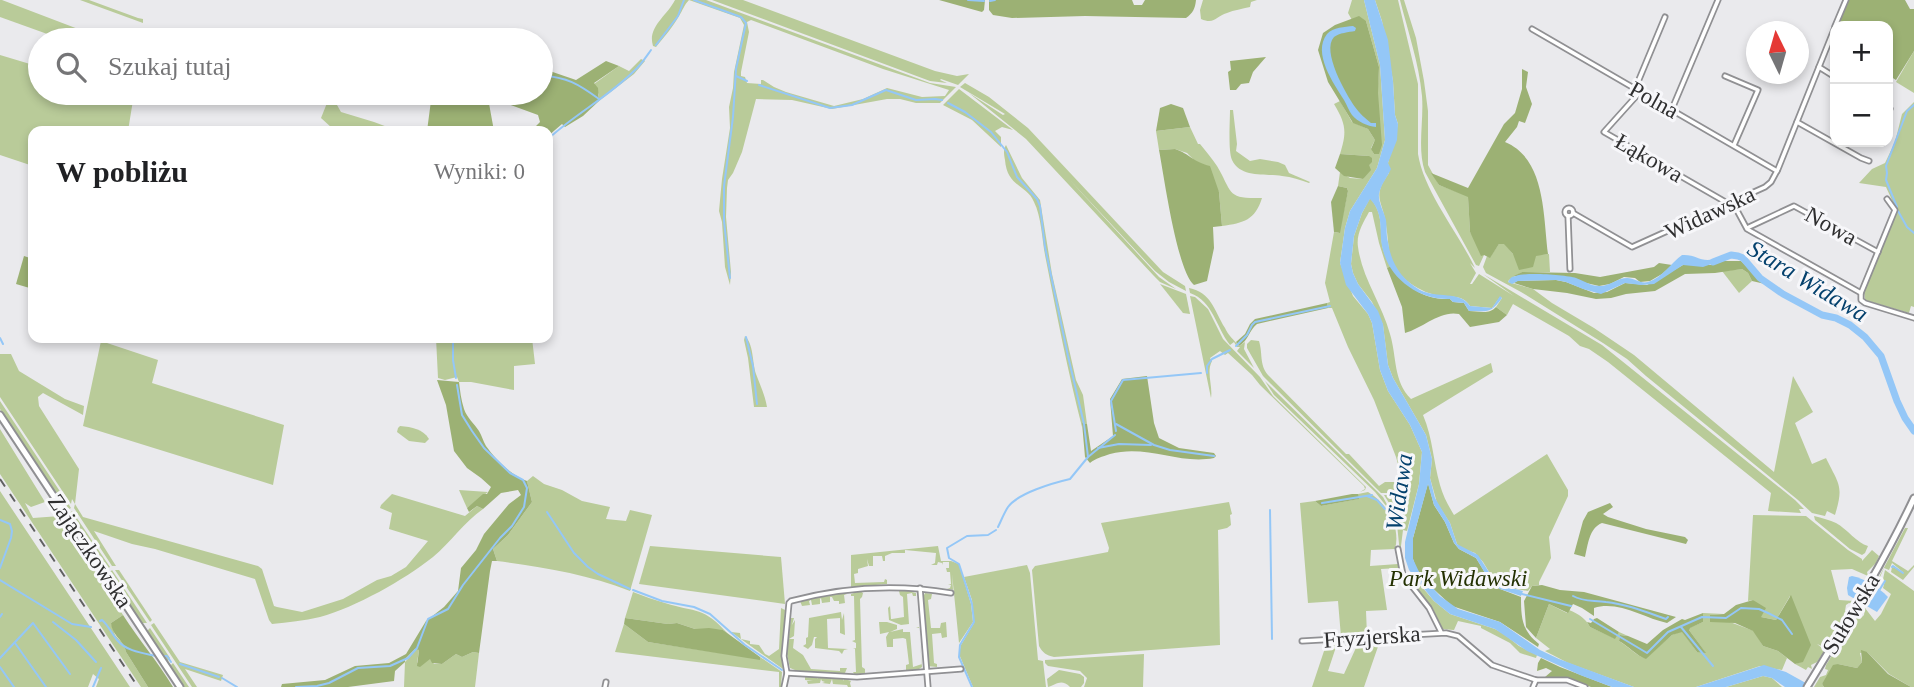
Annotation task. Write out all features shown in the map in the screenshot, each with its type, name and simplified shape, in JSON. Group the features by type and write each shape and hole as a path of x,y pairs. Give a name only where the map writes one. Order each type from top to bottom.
{"main road":[{"name":"Zajączkowska","path":"0,415 180,687"},
{"name":"Sułowska","path":"1807,687 1873,578 1914,498"}],"street":[{"path":"1672,109 1718,0"},
{"name":"Widawska","path":"1837,21 1846,0"},
{"path":"1635,89 1665,17"},
{"name":"Polna","path":"1532,29 1777,171"},
{"name":"Widawska","path":"1570,269 1570,215 1632,247 1771,182 1830,39"},
{"path":"1819,67 1830,74"},
{"path":"1725,76 1758,90 1734,145"},
{"name":"Łąkowa","path":"1641,92 1604,132 1731,203"},
{"path":"1797,122 1869,161"},
{"path":"1887,199 1895,211 1861,293 1861,300 1914,318"},
{"path":"1731,203 1746,229 1861,293"},
{"name":"Nowa","path":"1746,229 1794,206 1878,252"},
{"name":"Fryzjerska","path":"1398,549 1404,576 1429,608 1441,632"},
{"path":"784,687 787,673 785,656 789,603 794,600 889,587 951,593"},
{"path":"920,588 928,687"},
{"name":"Fryzjerska","path":"1302,641 1441,632 1458,636 1492,665 1536,680 1567,680 1585,687"},
{"path":"787,673 857,677 961,669"},
{"path":"1533,687 1536,680"}],"green space":[{"path":"2,0 76,28 31,28 0,17"},
{"path":"80,0 89,0 143,19 143,23"},
{"path":"675,0 689,0 668,32 656,47 653,46 655,27"},
{"path":"689,0 706,0 930,83 956,87 940,103 887,99 832,109 792,100 756,99 742,152 728,180 726,217 730,285 725,267 719,211 730,128 729,107 744,25 740,18","holes":["751,20 883,69 949,90 945,96 922,97 887,88 863,99 834,106 786,92 763,80 761,84 747,83 745,77 741,76 749,32 747,22"]},
{"path":"712,0 743,0 935,71 957,76 969,74 958,85 941,79 947,83 930,81"},
{"path":"939,0 985,0 984,10 982,12"},
{"path":"989,0 1132,0 1134,5 1142,5 1145,0 1196,0 1193,10 1186,18 1012,18 993,15 989,10"},
{"path":"1203,0 1257,0 1251,2 1250,7 1223,14 1209,21 1201,19"},
{"path":"1352,0 1364,0 1380,65 1385,140 1377,168 1350,211 1340,263 1353,296 1372,323 1380,370 1388,391 1410,425 1422,452 1419,484 1407,531 1403,530 1400,554 1397,524 1384,495 1387,493 1381,493 1263,376 1247,348 1251,340 1259,341 1262,363 1268,375 1379,486 1385,482 1403,482 1374,400 1332,308 1328,308 1327,303 1330,302 1325,283 1334,232 1339,233 1348,191 1347,188 1338,186 1340,172 1350,178 1363,179 1369,165 1369,156 1340,154 1344,128 1334,104 1340,101 1352,122 1368,129 1375,140 1379,67 1366,21 1352,20 1348,13"},
{"path":"1375,0 1398,0 1418,84 1418,154 1421,168 1434,197 1475,268 1470,263 1476,273 1470,284 1479,274 1514,296 1483,274 1602,345 1795,500 1804,509 1799,509 1801,513 1768,511 1771,493 1608,362 1580,346 1569,336 1513,304 1507,315 1496,307 1502,298 1500,297 1492,308 1470,306 1461,298 1426,292 1403,278 1397,271 1390,257 1379,194 1389,173 1388,163 1398,124 1382,21"},
{"path":"1400,0 1404,0 1416,38 1424,81 1428,111 1428,165 1439,185 1468,196 1470,232 1484,255 1479,266 1476,265 1425,172 1421,154 1421,84"},
{"path":"1849,0 1905,0 1910,9 1914,9 1914,51 1896,80 1893,78 1893,21 1840,21"},
{"path":"1359,16 1366,21 1379,67 1382,145 1379,154 1374,154 1371,149 1375,140 1368,129 1353,123 1328,82 1318,50 1323,33 1335,25"},
{"path":"1914,51 1914,93 1896,82"},
{"path":"0,55 28,63 28,105 132,105 129,126 28,126 28,164 0,155"},
{"path":"1266,57 1253,72 1249,83 1230,90 1230,61"},
{"path":"641,59 645,61 634,74 599,101 594,84 619,66 629,71"},
{"path":"606,61 619,66 594,83 598,88 599,101 583,116 565,127 562,124 553,132 553,126 536,126 540,122 538,115 511,105 553,105 553,72 576,80"},
{"path":"1522,69 1528,72 1526,87 1532,104 1525,123 1519,121 1505,142 1518,150 1528,161 1535,175 1543,206 1548,254 1536,256 1533,267 1519,270 1513,254 1504,244 1499,244 1490,258 1481,256 1470,232 1468,197 1439,185 1431,173 1468,188 1504,124 1515,113 1522,89"},
{"path":"965,83 989,97 1028,128 1163,272 1185,286 1186,291 1155,271 1068,178 1159,277 1176,289 1160,282 1026,139 969,93 1005,114 960,87"},
{"path":"959,89 1013,130 1002,127 995,131 1001,137 1001,147 972,120 943,105"},
{"path":"1914,102 1914,307 1911,306 1909,313 1865,300 1864,291 1897,211 1886,187 1859,183 1872,169 1885,163 1895,142 1902,114"},
{"path":"1171,104 1183,108 1190,127 1156,131 1160,108"},
{"path":"326,105 337,105 341,112 385,126 330,126 321,118"},
{"path":"430,105 489,105 493,126 428,126"},
{"path":"1230,110 1233,110 1236,151 1250,161 1260,159 1278,162 1285,165 1289,173 1310,182 1286,176 1248,173 1236,166 1230,150"},
{"path":"1190,127 1198,144 1217,166 1232,192 1242,197 1262,198 1256,211 1248,219 1222,226 1219,192 1197,163 1187,153 1175,149 1159,150 1156,131"},
{"path":"1006,145 1022,178 1040,200 1052,274 1076,380 1083,395 1087,424 1082,423 1082,427 1039,215 1031,196 1009,176 1004,154"},
{"path":"1175,149 1210,166 1219,192 1222,226 1213,227 1214,248 1207,281 1194,285 1182,262 1177,243 1159,150"},
{"path":"1340,154 1369,156 1372,158 1369,165 1371,170 1363,179 1344,176 1335,168"},
{"path":"1338,186 1347,188 1348,191 1340,233 1334,232 1331,202"},
{"path":"1370,198 1379,214 1383,247 1391,266 1387,268 1372,212 1369,212 1360,229 1358,247 1386,323 1398,377 1405,392 1411,399 1491,363 1493,372 1423,415 1441,489 1454,515 1547,454 1568,490 1568,496 1549,537 1551,558 1539,585 1532,586 1528,591 1511,588 1494,580 1475,553 1457,544 1450,523 1437,503 1430,478 1432,459 1426,435 1393,378 1388,365 1383,325 1372,302 1358,284 1351,264 1354,236"},
{"path":"1504,243 1513,254 1549,254 1550,272 1522,272 1508,282 1533,289 1634,355 1774,472 1793,376 1813,412 1795,423 1812,464 1826,458 1839,485 1835,515 1827,511 1825,516 1812,513 1627,359 1486,273 1483,267 1487,256 1490,257 1499,244"},
{"path":"24,256 28,257 28,288 16,284"},
{"path":"1720,261 1741,261 1765,284 1752,281 1742,269 1685,274 1655,291 1596,299 1533,289 1514,283 1556,280 1594,293 1607,292 1625,283 1647,285 1683,265 1712,265"},
{"path":"1659,263 1672,265 1650,281 1640,282 1635,278 1624,277 1599,286 1552,275 1514,276 1522,272 1575,273 1600,277 1654,267"},
{"path":"1391,266 1403,280 1424,295 1464,303 1469,311 1487,312 1496,307 1507,315 1499,322 1470,327 1459,314 1452,313 1405,333 1402,307 1387,268"},
{"path":"1742,269 1752,281 1739,293 1722,271"},
{"path":"1160,284 1186,294 1190,314 1183,313"},
{"path":"1189,288 1207,298 1239,346 1245,342 1244,349 1254,368 1237,351 1240,347 1234,342 1230,345 1209,308 1190,293"},
{"path":"1190,296 1195,297 1208,309 1223,339 1260,377 1273,396 1366,487 1365,490 1360,492 1365,489 1364,486 1228,353 1225,355 1220,351 1210,358 1211,398"},
{"path":"1327,303 1328,308 1257,324 1242,344 1239,346 1236,342 1255,319"},
{"path":"745,336 750,344 767,407 754,407"},
{"path":"101,343 158,360 152,383 284,425 273,485 83,426"},
{"path":"436,343 533,343 535,364 514,366 514,390 459,382 457,377 445,380 438,378"},
{"path":"0,354 11,354 19,371 65,399 84,406 83,415 43,393 38,397 39,406 79,469 75,504 72,499 71,504 0,397"},
{"path":"1147,376 1159,438 1179,448 1214,453 1214,458 1188,459 1137,451 1110,454 1090,463 1085,457 1082,423 1087,424 1091,451 1113,436 1110,399 1122,379"},
{"path":"437,380 459,382 467,415 494,457 527,481 532,502 508,535 493,549 497,561 492,561 490,571 479,653 473,652 462,657 456,654 442,664 432,663 430,659 420,667 417,666 419,650 415,649 395,671 394,681 348,687 281,687 282,684 325,680 355,666 389,663 406,654 426,621 458,591 461,568 476,550 484,534 509,504 521,495 518,490 501,493 483,509 477,506 469,512 467,508 483,494 487,494 491,487 467,468 454,451 446,405"},
{"path":"1265,381 1383,497 1391,512 1375,492 1274,395"},
{"path":"0,401 71,508 66,509 0,409"},
{"path":"400,426 417,429 429,439 425,443 409,441 397,432"},
{"path":"0,429 45,502 31,507 25,503 33,518 60,516 123,615 111,623 115,635 125,646 148,687 141,687 0,474"},
{"path":"533,476 544,484 582,501 610,507 606,519 626,521 630,510 652,515 630,591 581,576 497,561 493,549 508,535 532,502 527,481"},
{"name":"Park Widawski","path":"1428,483 1434,505 1454,543 1459,549 1476,558 1487,576 1500,589 1521,597 1524,624 1539,644 1538,647 1500,622 1452,606 1427,583 1416,568 1413,538"},
{"path":"459,490 488,492 467,508"},
{"path":"0,491 130,687 96,687 99,679 93,674 88,687 0,687"},
{"path":"1368,492 1381,502 1391,516 1396,532 1395,549 1371,550 1370,566 1398,564 1399,568 1381,569 1387,610 1366,611 1367,635 1341,637 1338,601 1308,603 1300,503 1315,501 1321,506 1358,499 1358,494"},
{"path":"392,494 465,516 477,506 483,509 433,557 379,592 349,607 320,617 272,624 255,579 94,531 116,566 112,566 74,508 75,504 83,517 258,566 262,569 274,606 302,612 343,599 377,580 391,576 406,567 428,541 389,529 392,513 380,508"},
{"path":"1358,494 1359,499 1321,506 1315,501"},
{"path":"1229,502 1231,525 1218,530 1220,645 1054,657 1042,650 1039,646 1032,570 1035,566 1108,552 1101,523"},
{"path":"1610,503 1613,507 1603,514 1608,517 1685,537 1688,540 1686,544 1602,523 1592,533 1585,557 1574,554 1588,512"},
{"path":"72,511 110,567 105,570 70,513"},
{"path":"1753,515 1806,516 1862,561 1872,550 1879,556 1867,572 1868,576 1852,569 1831,570 1839,600 1854,601 1846,605 1845,611 1850,607 1826,648 1817,644 1825,650 1817,662 1811,665 1812,669 1808,667 1806,670 1795,664 1803,661 1790,596 1776,620 1761,617 1753,600 1748,601"},
{"path":"1814,516 1840,526 1868,546 1865,553 1862,555 1850,549 1815,520"},
{"path":"1905,528 1908,528 1892,561 1908,571 1914,567 1903,580 1891,572 1893,567 1904,573 1892,563 1889,570 1884,568 1879,577"},
{"path":"650,546 781,557 785,604 639,584"},
{"path":"938,546 941,561 951,561 959,564 971,604 973,622 959,643 952,574 953,590 947,588 951,585 948,584 951,584 950,572 947,572 946,568 949,568 949,562 931,565 935,563 936,553 905,550 905,553 885,556 885,561 882,556 873,556 873,566 869,566 867,559 868,566 858,569 858,573 854,574 855,583 884,582 885,579 887,584 851,587 851,555"},
{"path":"1027,565 1038,660 1043,661 1046,687 973,687 959,654 961,645 974,623 972,600 964,577"},
{"path":"1402,565 1417,588 1422,587 1450,614 1495,629 1537,655 1536,658 1520,653 1510,643 1481,626 1458,621 1454,630 1442,629 1433,609 1405,575"},
{"path":"112,570 147,623 142,623 108,575"},
{"path":"115,570 119,570 152,620 150,622"},
{"path":"1885,570 1914,591 1914,687 1889,674 1867,652 1860,653 1862,662 1857,668 1838,664 1822,684 1824,687 1814,687 1820,677 1826,675 1826,665 1859,612 1857,617 1860,619 1865,608 1875,621 1881,614 1891,594 1883,588"},
{"path":"1542,585 1584,592 1676,617 1667,623 1612,606 1594,608 1594,616 1573,604 1568,613 1549,604 1536,638 1526,627 1524,601 1532,586"},
{"path":"899,590 914,590 912,592 916,593 916,596 907,594 909,624 901,625 889,620 888,608 890,606 891,619 904,617 903,597 899,591 911,591"},
{"path":"860,591 863,593 860,599 862,667 865,674 855,675 853,649 856,648 856,643 852,641 855,640 854,596 851,594"},
{"path":"633,592 706,615 728,634 723,630 695,629 677,623 625,618"},
{"path":"925,593 932,594 928,600 931,628 940,628 941,623 946,622 947,637 942,638 941,633 932,634 934,663 937,667 927,666 922,595 923,597"},
{"path":"847,594 844,595 845,603 839,604 839,601 834,601 832,597 830,602 822,603 821,598 820,604 812,605 811,600 810,605 802,606 800,601"},
{"path":"1791,595 1811,645 1803,662 1795,664 1778,651 1763,646 1753,631 1735,623 1710,622 1710,615 1724,614 1736,605 1753,600 1766,608 1761,617 1776,620"},
{"path":"1549,604 1567,613 1569,610 1576,613 1590,627 1614,638 1619,632 1628,636 1620,635 1619,641 1646,658 1672,635 1682,631 1697,652 1705,652 1689,630 1703,622 1703,613 1724,614 1711,615 1754,631 1763,646 1778,651 1787,658 1782,670 1760,666 1696,687 1634,687 1568,663 1545,651 1550,649 1536,638"},
{"path":"781,608 785,610 783,669 731,632 740,633 741,639 750,641 750,644 759,645 769,656 779,649"},
{"path":"841,612 842,620 844,613 845,635 840,633 840,618 827,619 828,648 848,649 842,654 839,651 815,648 817,637 814,637 808,649 803,646 808,637 809,618"},
{"path":"1703,613 1703,622 1689,630 1706,653 1697,652 1682,632 1672,635 1646,659 1619,641 1620,635 1647,644 1682,619"},
{"path":"123,615 173,687 148,687 112,628 111,623"},
{"path":"791,616 794,618 792,625 795,620 794,636 789,639 794,639 793,648 803,655 811,669 840,671 840,668 847,668 845,673 849,674 794,672 795,670 790,668 787,654"},
{"path":"625,618 677,623 695,629 723,630 760,657 760,660 648,642 624,624"},
{"path":"1597,618 1619,632 1615,639 1590,627 1587,622 1591,623"},
{"path":"879,622 897,625 897,629 890,632 903,629 903,632 910,632 913,667 922,664 920,671 906,671 915,670 906,670 906,665 909,664 906,639 893,639 893,647 887,647 886,637 889,632 880,634"},
{"path":"154,623 180,662 223,675 221,681 185,669 197,687 192,687 151,625"},
{"path":"624,624 648,642 760,657 782,672 781,687 779,672 615,652"},
{"path":"150,628 170,658 168,661 171,665 173,663 189,687 184,687 147,631"},
{"path":"1381,638 1364,687 1312,687 1327,642 1338,641 1328,671 1344,674 1360,639"},
{"path":"417,649 417,663 430,658 434,664 442,664 456,654 462,657 473,652 479,653 475,687 404,687 405,662"},
{"path":"1861,650 1867,652 1888,674 1911,687 1824,687 1822,684 1833,665 1857,668 1862,662"},
{"path":"1144,654 1143,687 1084,687 1087,678 1080,671 1048,666 1045,663 1045,660"},
{"path":"1541,658 1612,687 1591,687 1567,678 1545,677 1552,671 1546,668 1537,671"},
{"path":"1059,670 1080,674 1084,677 1084,683 1081,687 1070,687 1061,683 1048,687 1047,679"},
{"path":"796,676 855,680 848,680 851,681 851,687 848,687 833,684 832,679 830,684 822,683 825,682 821,679 820,683 808,684 807,681 813,681"},
{"path":"1763,676 1772,678 1782,687 1726,687"}],"water":[{"path":"1364,0 1375,0 1388,40 1398,124 1397,140 1388,163 1391,169 1379,194 1394,264 1407,281 1427,293 1454,296 1470,306 1492,308 1500,296 1502,298 1495,307 1488,310 1469,311 1464,303 1427,296 1406,285 1385,258 1379,216 1370,199 1354,236 1351,264 1353,273 1378,311 1393,378 1426,435 1432,459 1430,478 1435,498 1450,523 1457,544 1478,555 1494,580 1523,591 1521,596 1500,589 1491,583 1476,558 1459,549 1434,505 1428,484 1413,538 1413,559 1420,574 1440,596 1458,609 1500,622 1540,650 1634,687 1612,687 1580,675 1527,651 1495,629 1450,614 1434,601 1409,570 1405,558 1405,542 1419,484 1422,452 1410,425 1388,391 1380,370 1372,323 1346,285 1340,263 1350,211 1377,168 1385,140 1380,65"},
{"path":"1353,26 1355,31 1334,37 1331,43 1333,62 1355,107 1371,123 1376,123 1376,127 1357,120 1352,115 1323,59 1323,42 1327,34 1336,29"},
{"path":"1682,255 1707,260 1718,258 1720,261 1703,267 1683,265 1654,284 1625,283 1601,294 1556,280 1518,281 1512,284 1508,282 1514,276 1537,274 1571,277 1598,286 1627,278 1648,282 1662,274"},
{"path":"1849,577 1871,584 1888,597 1877,612 1848,595"},
{"path":"1764,665 1786,672 1813,687 1785,687 1772,678 1763,676 1726,687 1696,687"}],"waterway":[{"path":"656,45 678,16 684,0"},
{"path":"694,0 741,17 746,23 736,69 724,186 724,221 730,278"},
{"path":"968,0 984,1"},
{"path":"990,1 995,0"},
{"path":"553,135 624,80 651,50"},
{"path":"736,76 747,81"},
{"path":"553,77 572,82 599,99"},
{"path":"759,85 830,108 852,105 886,90 916,100 942,100"},
{"path":"948,103 991,132 1007,152 1017,177 1040,206 1045,247 1084,424 1088,457"},
{"path":"1897,207 1886,180 1886,166 1907,111 1914,105"},
{"path":"1898,211 1907,227 1914,233"},
{"name":"Stara Widawa","path":"1713,262 1731,255 1743,258 1760,278 1783,294 1822,315 1850,325 1865,337 1881,356 1897,401 1914,431"},
{"path":"1236,346 1255,322 1330,306"},
{"path":"746,337 753,366 757,404"},
{"path":"0,338 3,344"},
{"path":"453,343 456,378"},
{"path":"1207,373 1207,366 1212,359 1230,350"},
{"path":"1116,431 1111,401 1123,380 1201,373"},
{"path":"296,687 329,683 358,668 390,666 408,658 417,648 428,619 448,609 463,585 512,526 524,507 527,488 523,480 510,473 484,448 472,431 462,415 457,385"},
{"path":"1116,424 1154,445 1214,456"},
{"path":"998,527 1013,502 1036,489 1070,479 1088,457 1115,435"},
{"path":"1098,448 1119,444 1151,445"},
{"name":"Widawa","path":"1388,494 1404,493"},
{"name":"Widawa","path":"1322,503 1372,495"},
{"name":"Widawa","path":"1367,496 1377,500 1385,509"},
{"path":"1270,510 1272,639"},
{"path":"547,512 574,553 588,567 630,589"},
{"path":"0,520 10,524 12,531 0,568"},
{"path":"972,687 959,657 960,645 974,622 972,604 959,564 949,558 947,548 967,536 988,535 996,530"},
{"path":"1892,567 1903,573"},
{"path":"0,580 72,624 91,627"},
{"path":"1880,589 1885,581"},
{"path":"633,590 710,614 745,645 782,670"},
{"path":"1522,594 1571,606"},
{"path":"1573,596 1621,605 1666,619 1668,617"},
{"path":"1590,619 1647,653 1668,632 1702,617 1726,618 1741,608 1759,609 1782,620 1792,634"},
{"path":"100,621 104,622 125,647 156,656"},
{"path":"53,622 76,640 96,662"},
{"path":"0,658 33,623 70,674"},
{"path":"1681,627 1713,666"},
{"path":"15,643 46,687"},
{"path":"165,656 171,662"},
{"path":"180,664 219,677"},
{"path":"0,667 14,687"},
{"path":"93,687 101,668"},
{"path":"222,678 237,687"}],"railway":[{"path":"0,479 138,687"}]}
